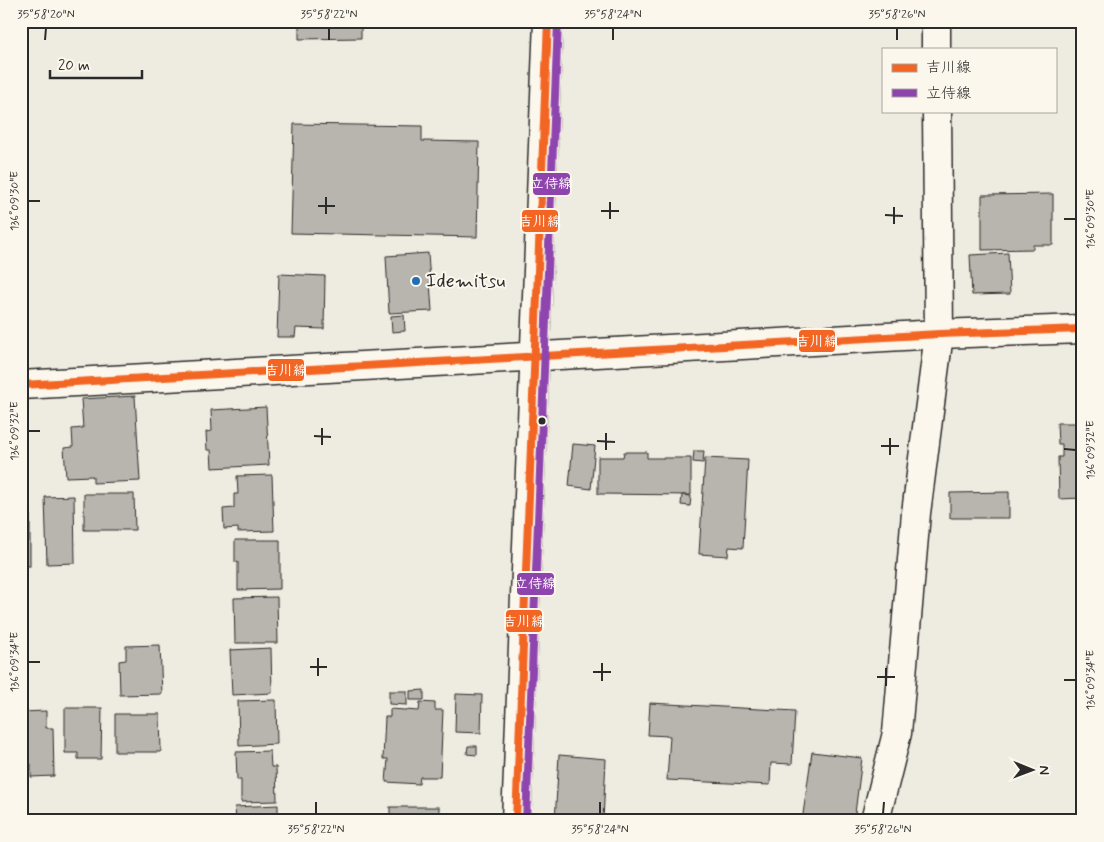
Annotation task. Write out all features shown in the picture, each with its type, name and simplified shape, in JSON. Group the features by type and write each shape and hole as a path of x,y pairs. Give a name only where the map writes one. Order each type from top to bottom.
{"main road":[{"path":"516,821 548,21"},
{"path":"936,21 936,48"},
{"path":"875,821 897,734 916,513 939,334 937,112"},
{"path":"21,385 939,334 1083,328"}],"building":[{"path":"299,21 361,21 361,38 299,39"},
{"path":"294,124 422,126 422,141 479,142 477,237 291,233"},
{"path":"1053,194 1053,245 1033,245 1033,249 982,250 982,195"},
{"path":"428,253 432,311 389,313 386,256"},
{"path":"1008,253 1010,294 972,295 970,255"},
{"path":"279,274 325,276 324,329 296,328 295,337 277,337"},
{"path":"404,315 405,331 392,332 391,316"},
{"path":"135,396 140,481 93,483 93,476 66,477 64,448 73,447 72,429 83,428 81,399"},
{"path":"266,407 269,465 212,468 211,450 207,450 206,432 212,431 211,410"},
{"path":"1057,423 1083,423 1083,498 1059,499 1058,457 1062,457 1062,444 1058,444"},
{"path":"573,444 595,446 591,489 569,486"},
{"path":"694,451 704,451 703,463 693,462"},
{"path":"624,452 647,452 647,458 691,458 691,495 598,494 598,457 623,457"},
{"path":"705,458 748,460 743,548 729,547 728,556 699,554"},
{"path":"272,475 274,531 238,532 238,528 224,529 223,509 234,508 234,494 238,494 237,476"},
{"path":"1009,492 1009,518 950,518 950,493"},
{"path":"84,494 134,494 135,530 84,530"},
{"path":"682,495 691,496 690,506 681,505"},
{"path":"74,496 75,563 47,564 45,497"},
{"path":"21,511 30,511 30,566 21,566"},
{"path":"235,540 280,540 280,589 238,590 238,562 235,562"},
{"path":"277,597 278,643 235,643 234,598"},
{"path":"160,645 162,694 120,695 119,661 126,660 126,646"},
{"path":"271,648 272,693 232,695 230,650"},
{"path":"424,690 424,700 410,700 410,691"},
{"path":"389,691 407,691 407,705 389,704"},
{"path":"456,694 482,695 481,733 455,732"},
{"path":"276,700 277,744 239,746 238,701"},
{"path":"420,702 435,703 435,710 443,710 440,777 420,777 419,784 386,782 388,759 383,759 385,717 390,717 390,709 419,711"},
{"path":"650,703 795,711 792,764 771,763 770,785 667,780 670,736 648,735"},
{"path":"65,708 102,708 101,759 78,759 78,753 65,753"},
{"path":"46,711 46,728 53,728 54,776 31,777 31,764 21,764 21,712"},
{"path":"115,714 160,714 161,752 115,752"},
{"path":"468,746 477,746 477,755 467,754"},
{"path":"270,751 271,767 276,767 277,801 241,802 241,780 237,780 236,752"},
{"path":"812,752 862,758 854,821 802,821"},
{"path":"559,755 606,759 603,821 555,821"},
{"path":"278,805 278,821 236,821 235,807"},
{"path":"390,807 439,807 439,821 390,821"}],"transit line":[{"name":"吉川線","path":"516,821 548,21"},
{"name":"立侍線","path":"526,821 558,21"},
{"name":"吉川線","path":"21,385 939,334 1083,329"}],"place":[{"name":"Idemitsu","path":"416,281"}]}
